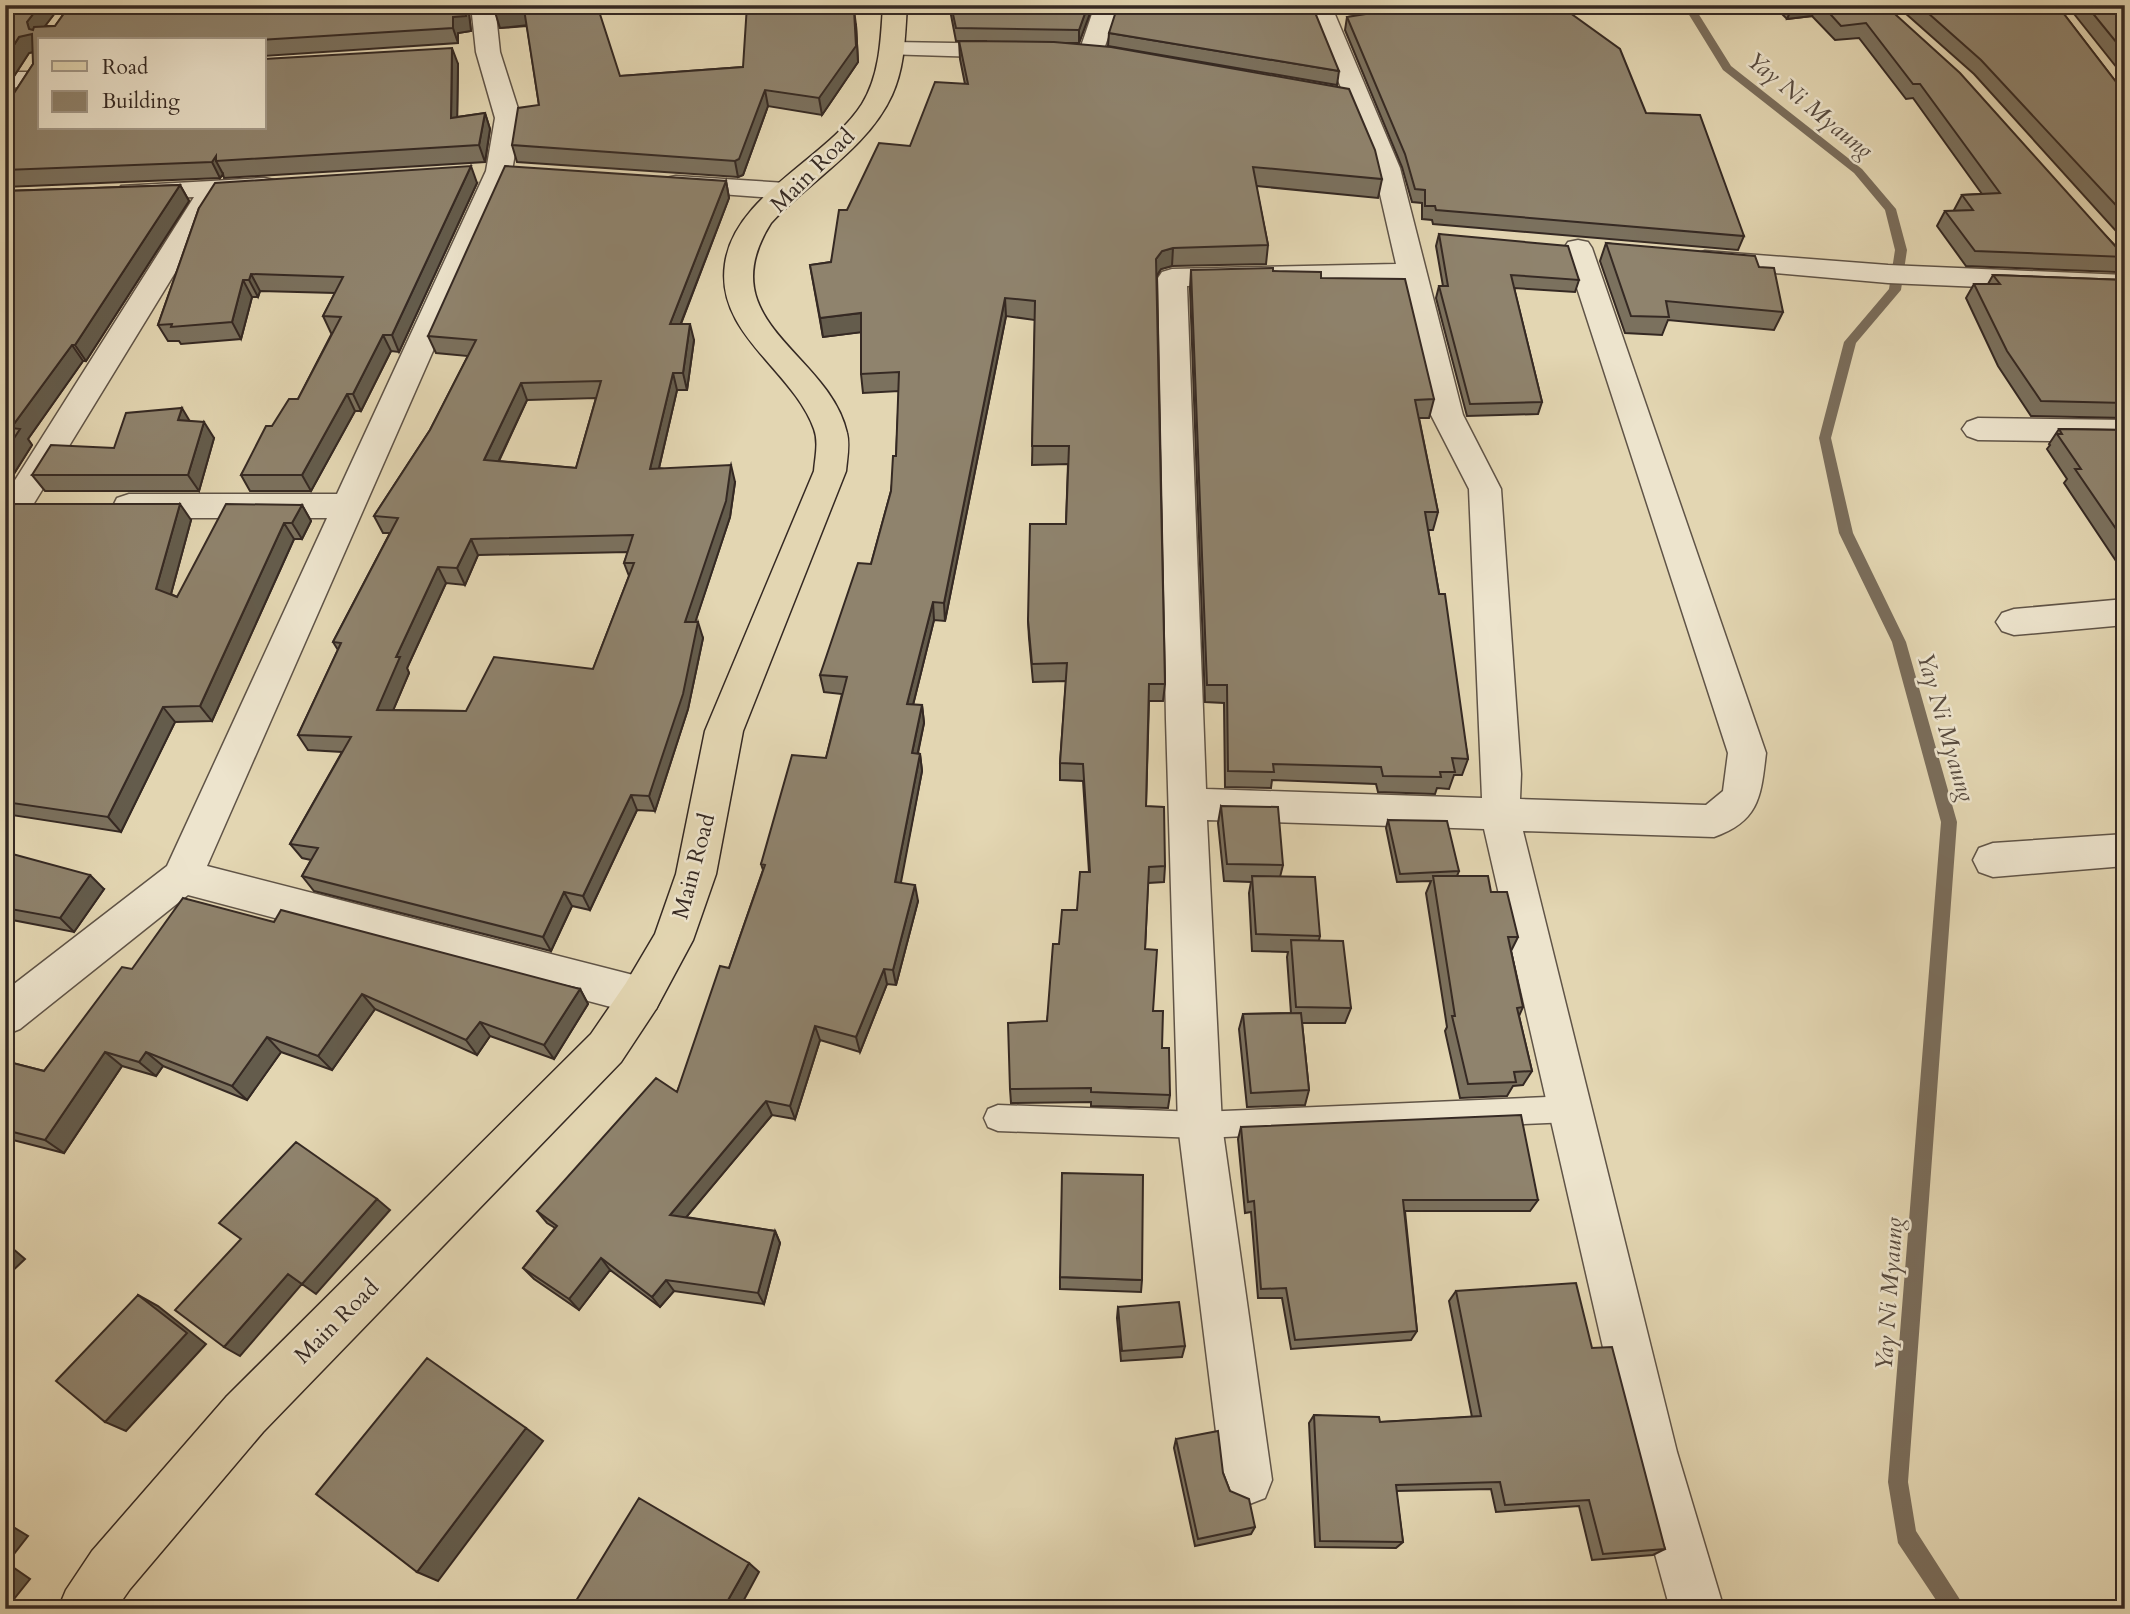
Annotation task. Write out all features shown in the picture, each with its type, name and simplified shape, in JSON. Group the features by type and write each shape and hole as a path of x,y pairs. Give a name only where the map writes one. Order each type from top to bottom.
{"main road":[{"name":"Main Road","path":"85,1609 111,1570 245,1415 606,1048 641,996 673,940 696,874 724,731 830,471 831,431 816,400 753,323 738,294 740,261 755,229 786,191 850,135 872,108 886,81 893,49 895,5"}],"street":[{"path":"5,1016 182,877 499,172 508,118 474,53 483,5"},
{"path":"1089,54 1107,5"},
{"path":"1323,14 1355,19"},
{"path":"1323,14 1416,233 1413,272 1447,415 1485,489 1502,774 1500,814 1652,1452 1697,1609"},
{"path":"893,49 1041,51"},
{"path":"11,107 29,74"},
{"path":"1334,94 1360,99"},
{"path":"649,182 786,191"},
{"path":"102,193 295,184"},
{"path":"9,511 213,189"},
{"path":"1187,804 1714,821 1741,798 1747,753 1578,248"},
{"path":"1675,257 1888,274 2125,284"},
{"path":"1247,1480 1200,1125 1187,804 1172,278 1413,272"},
{"path":"1978,429 2125,431"},
{"path":"9,511 58,505"},
{"path":"100,506 348,506"},
{"path":"2014,622 2125,612"},
{"path":"1993,860 2125,850"},
{"path":"182,877 641,996"}],"lane":[{"path":"998,1118 1200,1125 1570,1109"}],"building":[{"path":"5,5 40,5 27,22 29,29 33,30 34,27 55,26 70,5 465,5 466,16 453,17 453,28 266,40 38,38 38,130 266,130 266,59 452,48 451,118 485,113 479,145 216,161 216,156 212,162 5,170 5,107 33,64 32,34 19,37 5,59"},
{"path":"494,5 597,5 620,76 743,67 747,5 849,5 850,10 854,10 856,46 819,98 765,90 739,159 735,161 512,145 518,108 539,105 524,9 495,12"},
{"path":"951,5 1088,5 1079,30 956,28"},
{"path":"1118,5 1312,5 1339,71 1109,33"},
{"path":"1422,5 1559,5 1620,49 1646,113 1700,115 1744,236 1436,210 1435,206 1425,206 1425,190 1415,189 1405,154 1347,17"},
{"path":"1822,5 1885,5 1960,73 2125,257 1975,251 1945,211 1973,210 1962,195 2000,193 1920,84 1913,84 1866,23 1841,26"},
{"path":"1919,5 2057,5 2125,92 2125,215 1981,60"},
{"path":"2086,5 2125,5 2125,53"},
{"path":"959,41 1054,42 1111,47 1349,89 1375,150 1382,179 1253,167 1268,245 1173,248 1162,251 1156,259 1165,684 1149,684 1146,806 1164,807 1165,866 1149,867 1145,949 1157,950 1153,1011 1163,1011 1162,1048 1169,1048 1170,1095 1091,1092 1091,1088 1010,1089 1008,1023 1047,1021 1053,944 1059,944 1062,910 1077,910 1080,872 1090,872 1083,764 1060,763 1067,663 1032,664 1028,620 1030,524 1066,524 1069,446 1032,446 1035,301 1005,298 944,603 933,602 907,704 922,705 912,753 920,754 895,882 915,885 893,970 884,969 856,1037 815,1026 790,1106 766,1101 670,1215 775,1231 758,1293 666,1280 652,1297 601,1258 569,1299 523,1268 557,1226 537,1211 656,1078 677,1092 720,966 729,968 765,865 761,864 792,755 826,758 847,677 820,675 858,563 871,564 891,491 893,456 896,456 899,372 861,374 861,313 820,318 810,265 831,262 839,210 847,210 879,143 910,146 935,82 968,84"},
{"path":"471,166 392,335 383,335 353,394 347,394 302,475 241,475 266,426 272,426 289,399 298,399 341,317 323,316 343,277 251,274 249,280 243,280 232,322 171,327 172,324 158,325 199,208 215,183"},
{"path":"505,166 726,181 670,324 690,324 683,373 673,373 650,469 731,465 726,501 685,622 698,622 683,694 649,796 631,795 583,896 564,892 543,937 302,876 318,848 290,844 351,737 298,735 341,643 333,642 398,518 374,516 430,430 476,340 428,336","holes":["601,381 576,468 484,460 521,383","633,535 624,563 634,563 593,669 494,657 466,711 377,710 400,657 396,657 438,567 457,568 471,539"]},
{"path":"180,185 75,345 72,345 11,428 20,429 5,452 5,191"},
{"path":"1439,234 1568,246 1579,280 1511,275 1542,402 1470,404 1439,286 1448,286"},
{"path":"1606,243 1755,256 1759,267 1774,268 1783,312 1666,301 1669,317 1631,316"},
{"path":"1273,268 1273,271 1321,272 1321,278 1405,279 1434,399 1415,400 1438,512 1425,512 1439,594 1445,594 1468,759 1452,758 1455,772 1440,772 1441,777 1383,776 1381,767 1273,764 1274,772 1228,771 1227,685 1207,685 1191,270"},
{"path":"1993,275 2125,280 2125,403 2041,401 2007,351 1974,284 2000,284"},
{"path":"182,408 178,420 204,422 188,475 32,475 51,445 114,448 126,413"},
{"path":"2059,429 2125,430 2125,542 2075,469 2081,469 2057,434 2062,434"},
{"path":"15,504 180,504 156,589 177,597 226,504 302,505 292,523 284,523 200,706 163,707 108,817 5,802 5,517"},
{"path":"1221,806 1278,807 1283,865 1227,864"},
{"path":"1388,820 1447,821 1459,871 1400,874"},
{"path":"5,852 90,875 60,918 5,908"},
{"path":"1252,876 1315,877 1320,936 1256,934"},
{"path":"1433,876 1488,876 1491,892 1507,892 1518,937 1508,937 1523,1007 1517,1008 1532,1071 1514,1072 1516,1082 1468,1084 1452,1016 1455,1016"},
{"path":"183,898 274,922 281,910 580,989 544,1045 480,1022 466,1040 362,994 318,1056 267,1037 232,1086 146,1052 139,1062 105,1052 45,1140 5,1130 5,1061 44,1071 122,967 132,969"},
{"path":"1291,940 1343,941 1351,1008 1296,1007"},
{"path":"1301,1013 1309,1090 1251,1093 1243,1014"},
{"path":"1521,1115 1538,1200 1403,1200 1417,1331 1295,1340 1286,1288 1261,1289 1254,1201 1248,1202 1241,1127"},
{"path":"296,1142 377,1199 302,1284 288,1274 224,1347 175,1310 241,1239 219,1223"},
{"path":"1062,1173 1143,1175 1142,1280 1060,1277"},
{"path":"1576,1283 1592,1348 1612,1347 1665,1549 1603,1554 1589,1500 1505,1505 1500,1482 1396,1485 1403,1542 1320,1541 1314,1415 1379,1417 1380,1422 1481,1416 1456,1291"},
{"path":"138,1295 187,1333 105,1422 56,1381"},
{"path":"1179,1302 1185,1346 1122,1351 1118,1307"},
{"path":"427,1358 526,1428 417,1572 316,1494"},
{"path":"1218,1431 1223,1473 1230,1491 1249,1499 1255,1527 1198,1539 1176,1439"},
{"path":"639,1498 749,1563 723,1609 571,1609"}],"waterway":[{"name":"Yay Ni Myaung","path":"1688,5 1727,68 1858,171 1890,209 1901,250 1895,290 1850,342 1825,438 1846,533 1899,642 1949,822 1898,1482 1906,1535 1955,1609"}]}
